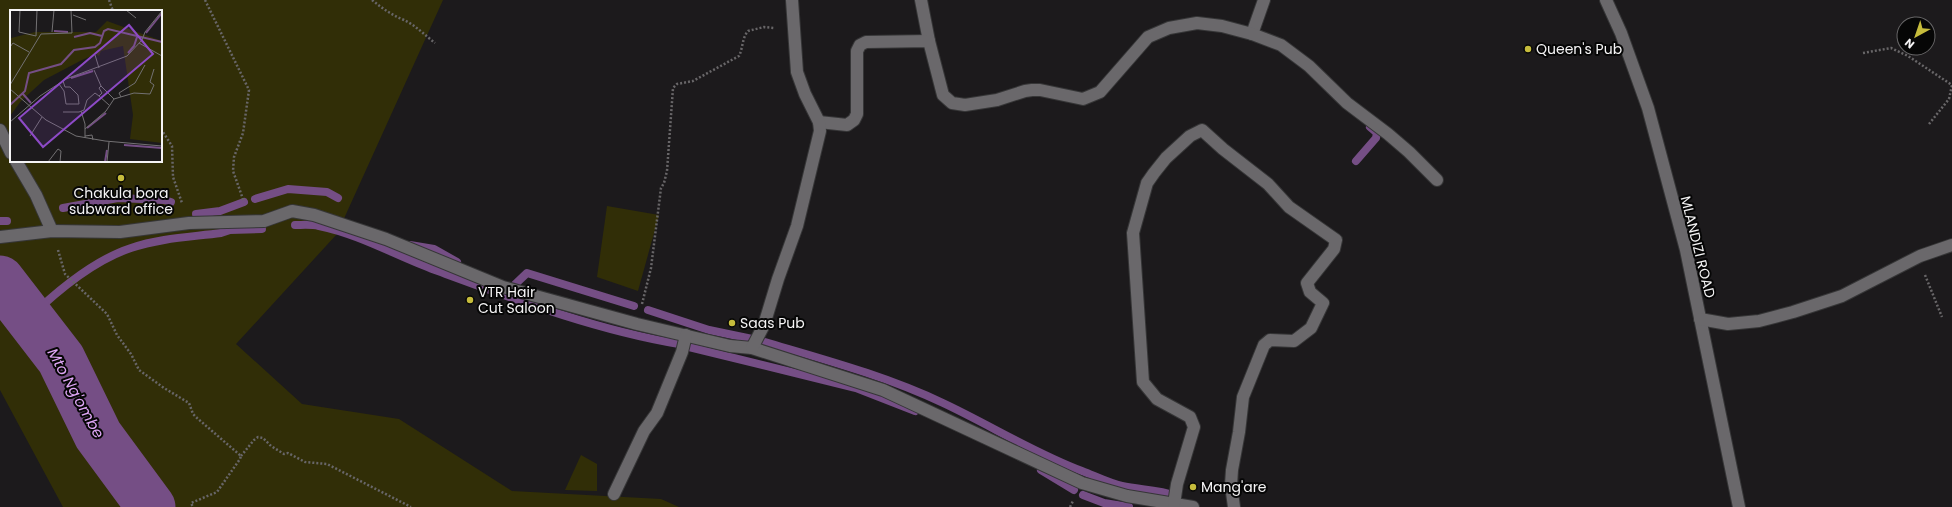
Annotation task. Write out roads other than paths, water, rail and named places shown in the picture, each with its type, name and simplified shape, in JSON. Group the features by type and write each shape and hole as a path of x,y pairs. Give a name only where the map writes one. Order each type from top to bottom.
{"street":[{"path":"752,348 764,325 778,279 797,226 820,131 819,122 805,94 797,72 792,0"},
{"path":"921,0 929,41 943,95 952,103 965,105 997,100 1032,90 1040,90 1083,99 1100,92 1148,37 1169,28 1197,23 1222,26 1252,34 1281,45 1309,66 1347,103 1409,152 1436,180"},
{"path":"1252,34 1264,0"},
{"name":"MLANDIZI ROAD","path":"1606,0 1621,33 1648,108 1686,250 1739,507"},
{"path":"819,122 847,125 854,120 857,114 857,51 860,45 866,42 929,41"},
{"path":"0,130 10,150"},
{"path":"1174,504 1177,484 1194,427 1190,416 1157,399 1143,382 1133,233 1147,183 1150,178 1166,158 1190,136 1202,130 1223,149 1268,184 1289,207 1336,240 1334,249 1307,283 1310,292 1323,303 1310,328 1294,341 1270,340 1264,345 1242,397 1240,432 1232,470 1231,485 1234,507"},
{"path":"17,162 36,195 52,231"},
{"path":"0,237 52,231 120,232 189,223 264,221 292,211 314,215 386,239 503,287 637,324 730,346 752,348 883,390 1082,483 1127,496 1193,507"},
{"path":"1700,319 1728,324 1759,321 1793,312 1842,296 1920,256 1952,245"},
{"path":"614,494 644,431 657,413 682,352 686,335"}],"waterway":[{"path":"1356,161 1376,138 1377,133 1370,127"},
{"path":"255,199 288,189 327,192 338,198"},
{"path":"63,208 118,198 164,200 171,202"},
{"path":"196,214 220,211 244,202"},
{"path":"0,221 7,221"},
{"path":"295,225 313,225 349,234 435,270 555,313 617,331 679,344"},
{"path":"29,318 77,277 103,260 117,253 164,240 221,233 230,230 262,229"},
{"path":"410,245 434,249 457,262"},
{"path":"510,289 527,273 634,306"},
{"name":"Mto Ng'ombe","path":"0,280 61,359 98,435 151,507"},
{"path":"648,310 709,330 757,340"},
{"path":"765,342 856,369 921,393 1047,456 1107,481 1122,486 1162,492 1176,496"},
{"path":"689,347 856,388 915,411"},
{"path":"1041,470 1074,490"},
{"path":"1083,495 1104,503 1129,507"}],"place":[{"name":"Queen's Pub","path":"1528,49"},
{"name":"Chakula bora subward office","path":"121,178"},
{"name":"VTR Hair Cut Saloon","path":"470,300"},
{"name":"Saas Pub","path":"732,323"},
{"name":"Mang'are","path":"1193,487"}]}
